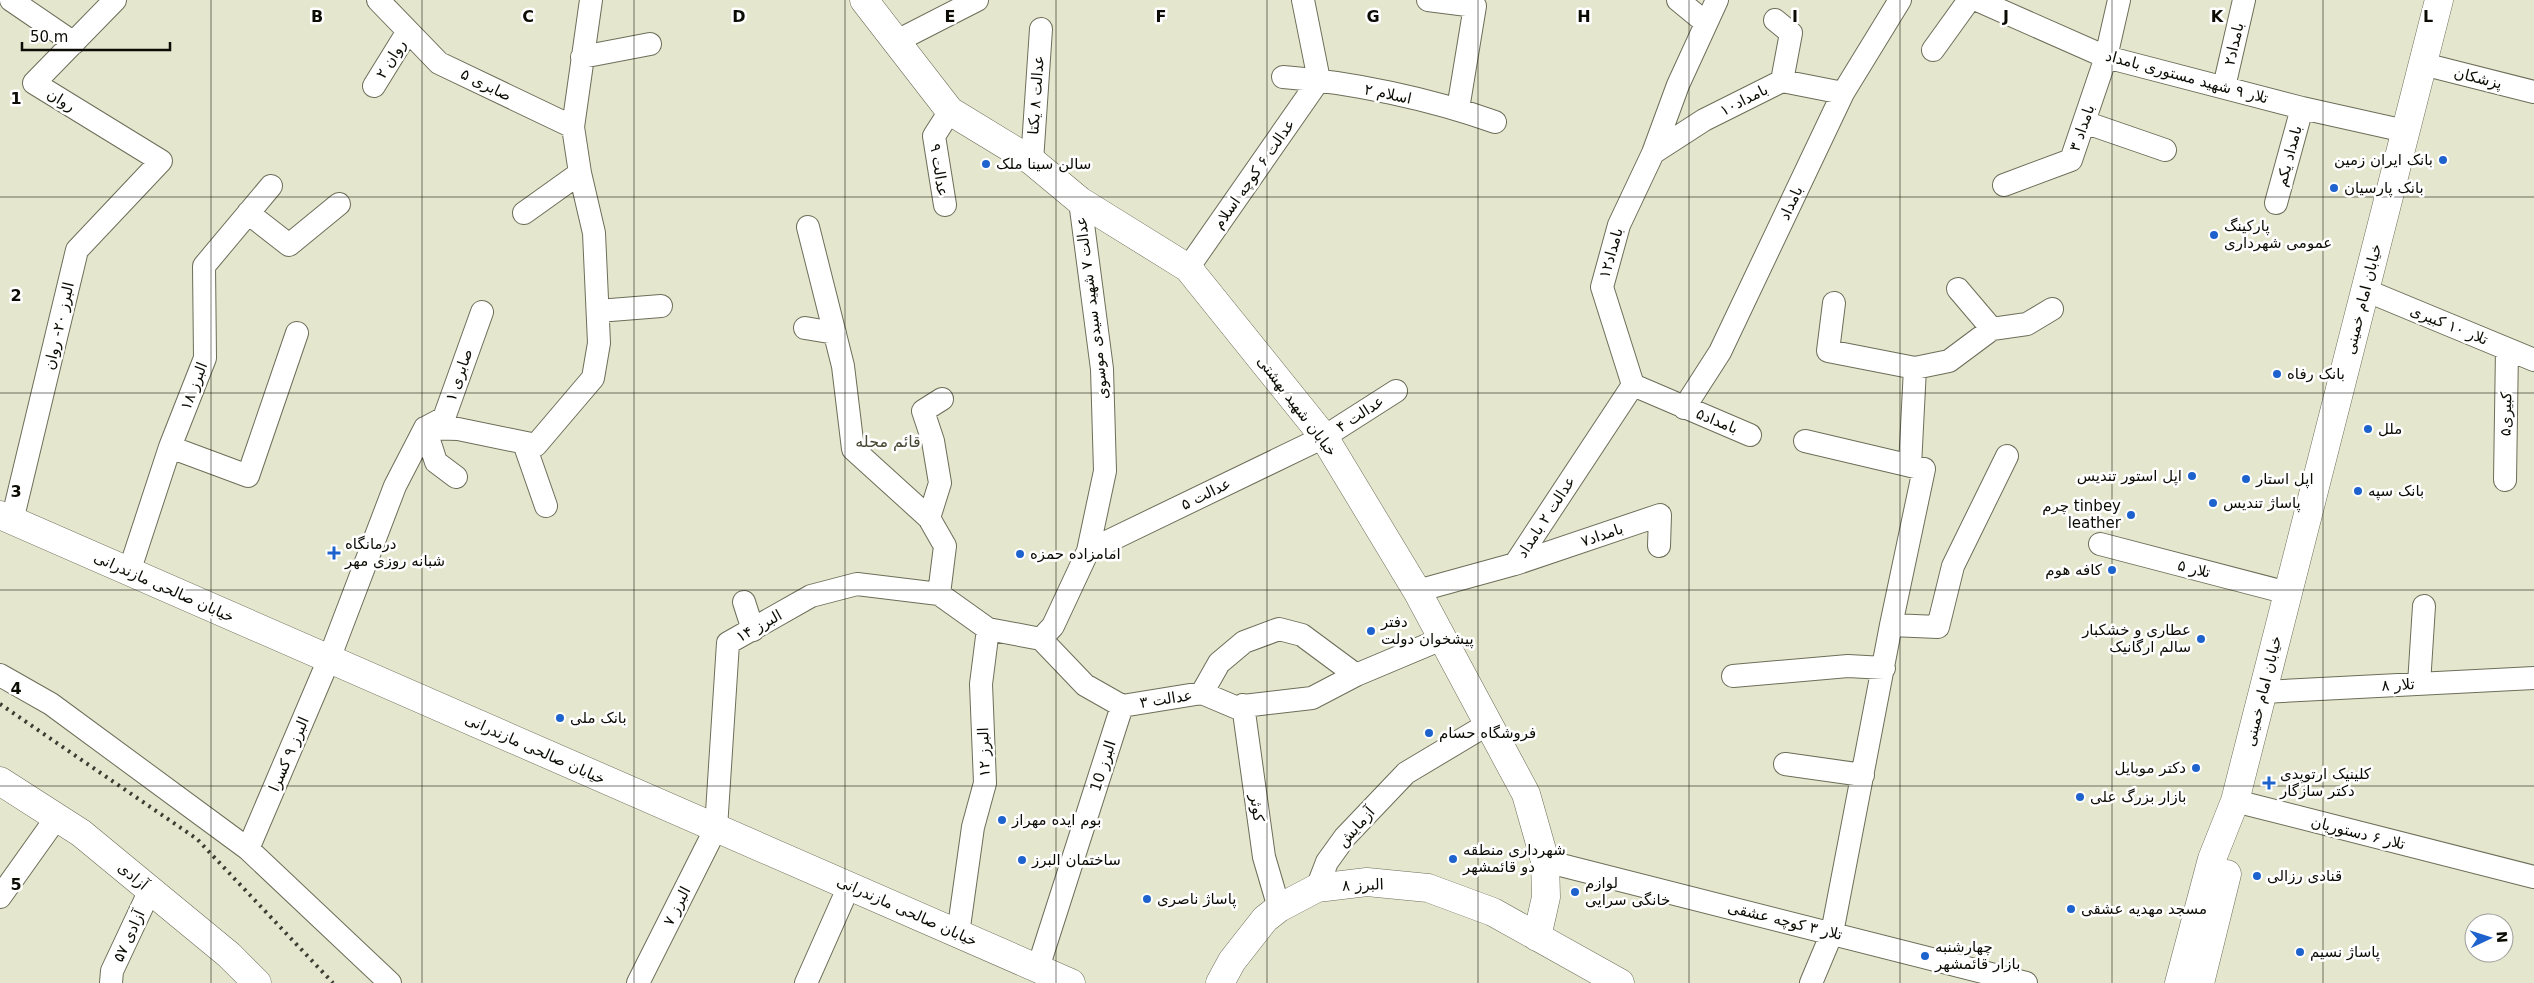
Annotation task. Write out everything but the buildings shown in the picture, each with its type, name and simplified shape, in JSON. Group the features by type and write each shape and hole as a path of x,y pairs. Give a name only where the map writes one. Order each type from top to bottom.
{"main road":[{"name":"خیابان شهید بهشتی","path":"864,0 950,111 1032,161 1080,201 1188,268 1324,437 1444,638 1526,794 1545,861 1546,897 1537,937"},
{"name":"خیابان امام خمینی","path":"2179,983 2212,859 2235,801 2439,0"},
{"name":"خیابان صالحی مازندرانی","path":"6,518 1071,983"},
{"name":"آزادی","path":"0,781 81,833 229,955 257,983"},
{"name":"خیابان امام خمینی","path":"2200,983 2230,864 2235,801"},
{"name":"البرز ۸","path":"1220,983 1232,961 1265,919 1279,908 1317,888 1368,882 1428,888 1493,912 1537,937"},
{"path":"1537,937 1620,983"}],"street":[{"path":"11,0 74,42"},
{"name":"روان","path":"114,0 34,83 162,161"},
{"path":"378,0 408,31"},
{"path":"456,477 436,462 425,428 458,429 536,445 593,378 599,343 594,233 580,173 573,127 591,0"},
{"path":"895,42 977,0"},
{"path":"1303,0 1319,80"},
{"path":"1428,0 1475,6 1458,108"},
{"path":"1678,0 1706,23"},
{"name":"بامداد۱۲","path":"1633,385 1602,287 1619,224 1653,153 1678,85 1717,0"},
{"name":"بامداد","path":"1684,408 1720,352 1843,93 1900,0"},
{"path":"1933,50 1970,0"},
{"name":"تلار ۹ شهید مستوری بامداد","path":"1977,0 2106,57 2302,108 2405,132"},
{"name":"بامداد ۳","path":"2004,185 2072,160 2106,57 2119,0"},
{"name":"بامداد۲","path":"2224,87 2244,0"},
{"path":"1775,20 1791,33 1782,80"},
{"name":"عدالت ۸ یکتا","path":"1032,161 1041,29"},
{"name":"روان ۲","path":"374,86 408,31"},
{"name":"صابری ۵","path":"408,31 439,63 573,127"},
{"path":"582,57 650,44"},
{"name":"پزشکان","path":"2422,64 2534,92"},
{"name":"اسلام ۲","path":"1283,77 1319,80 1458,108 1495,122"},
{"name":"عدالت ۶ کوچه اسلام","path":"1188,268 1319,80"},
{"name":"بامداد۱۰","path":"1653,153 1704,120 1782,80 1843,93"},
{"name":"بامداد یکم","path":"2276,204 2302,108"},
{"name":"عدالت ۹","path":"945,205 934,136 950,111"},
{"path":"2084,122 2165,150"},
{"name":"البرز ۲۰- روان","path":"6,518 77,250 162,161"},
{"path":"524,213 580,173"},
{"name":"البرز ۱۸","path":"129,572 170,446 205,358 204,266 271,186"},
{"name":"عدالت ۷ شهید سیدی موسوی","path":"1040,639 1053,626 1088,551 1106,471 1102,369 1080,201"},
{"path":"248,213 289,245 340,204"},
{"path":"808,227 843,366 853,448 930,518 945,546 939,594"},
{"path":"1958,289 1992,329"},
{"name":"تلار ۱۰ کبیری","path":"2365,290 2507,349 2533,356"},
{"path":"1834,303 1828,351 1915,368 1949,361 1992,329 2027,324 2052,309"},
{"path":"598,310 661,306"},
{"name":"صابری ۱","path":"425,428 444,418 482,312"},
{"path":"804,328 835,333"},
{"path":"170,446 248,476 297,333"},
{"name":"کبیری۵","path":"2505,480 2507,349"},
{"path":"1910,466 1915,368"},
{"name":"بامداد۵","path":"1633,385 1750,435"},
{"name":"عدالت ۲ بامداد","path":"1417,591 1515,564 1633,385"},
{"name":"عدالت ۴","path":"1324,437 1396,391"},
{"path":"930,518 940,483 933,441 923,411 942,400"},
{"name":"البرز ۹ کسرا","path":"248,849 329,659 395,486 425,428"},
{"name":"عدالت ۵","path":"1088,551 1324,437"},
{"path":"1805,441 1924,469 1891,625 1832,933 1811,983"},
{"path":"524,443 546,506"},
{"path":"1891,625 1938,627 1953,566 2007,456"},
{"name":"بامداد۷","path":"1515,564 1660,515 1660,546"},
{"name":"تلار ۵","path":"2100,544 2288,593"},
{"name":"البرز ۱۴","path":"716,828 722,641 753,630 811,596 857,584 939,594 988,629"},
{"path":"744,602 753,630"},
{"path":"2419,684 2424,606"},
{"path":"988,629 1040,639"},
{"name":"البرز ۱۲","path":"958,934 973,827 985,782 981,684 988,629"},
{"path":"1202,693 1219,663 1244,642 1279,629 1302,635 1356,675"},
{"name":"عدالت ۳","path":"1040,639 1085,685 1122,706 1202,693 1235,707 1312,698 1356,675 1444,638"},
{"path":"1733,676 1848,666 1884,668"},
{"path":"0,675 51,704 248,849 390,983"},
{"name":"تلار ۸","path":"2263,692 2534,678"},
{"name":"البرز 10","path":"1038,968 1122,706"},
{"name":"کوثر","path":"1243,706 1264,858 1279,908"},
{"name":"آزمایش","path":"1317,888 1327,862 1345,837 1406,774 1488,724"},
{"path":"1785,764 1863,775"},
{"name":"تلار ۶ دستوریان","path":"2235,801 2534,877"},
{"path":"0,897 57,817"},
{"name":"البرز ۷","path":"638,983 716,828"},
{"name":"تلار ۳ کوچه عشقی","path":"1545,861 1832,933 1987,978 2026,983"},
{"path":"806,983 849,886"},
{"name":"آزادی ۵۷","path":"111,983 112,971 150,890"}],"railway":[{"path":"0,704 197,839 333,983"}],"place":[{"name":"بانک ایران زمین","path":"2443,160"},
{"name":"سالن سینا ملک","path":"986,164"},
{"name":"بانک پارسیان","path":"2334,188"},
{"name":"پارکینگ عمومی شهرداری","path":"2214,235"},
{"name":"بانک رفاه","path":"2277,374"},
{"name":"ملل","path":"2368,429"},
{"name":"اپل استور تندیس","path":"2192,476"},
{"name":"اپل استار","path":"2246,479"},
{"name":"بانک سپه","path":"2358,491"},
{"name":"پاساژ تندیس","path":"2213,503"},
{"name":"چرم tinbey leather","path":"2131,515"},
{"name":"درمانگاه شبانه روزی مهر","path":"334,553"},
{"name":"امامزاده حمزه","path":"1020,554"},
{"name":"کافه هوم","path":"2112,570"},
{"name":"دفتر پیشخوان دولت","path":"1371,631"},
{"name":"عطاری و خشکبار سالم ارگانیک","path":"2201,639"},
{"name":"بانک ملی","path":"560,718"},
{"name":"فروشگاه حسام","path":"1429,733"},
{"name":"دکتر موبایل","path":"2196,768"},
{"name":"کلینیک ارتوپدی دکتر سازگار","path":"2269,783"},
{"name":"بازار بزرگ علی","path":"2080,797"},
{"name":"بوم ایده مهراز","path":"1002,820"},
{"name":"شهرداری منطقه دو قائمشهر","path":"1453,859"},
{"name":"ساختمان البرز","path":"1022,860"},
{"name":"قنادی رزالی","path":"2257,876"},
{"name":"لوازم خانگی سرایی","path":"1575,892"},
{"name":"پاساژ ناصری","path":"1147,899"},
{"name":"مسجد مهدیه عشقی","path":"2071,909"},
{"name":"پاساژ نسیم","path":"2300,952"},
{"name":"چهارشنبه بازار قائمشهر","path":"1925,956"}],"district":[{"name":"قائم محله","path":"888,441"}]}
